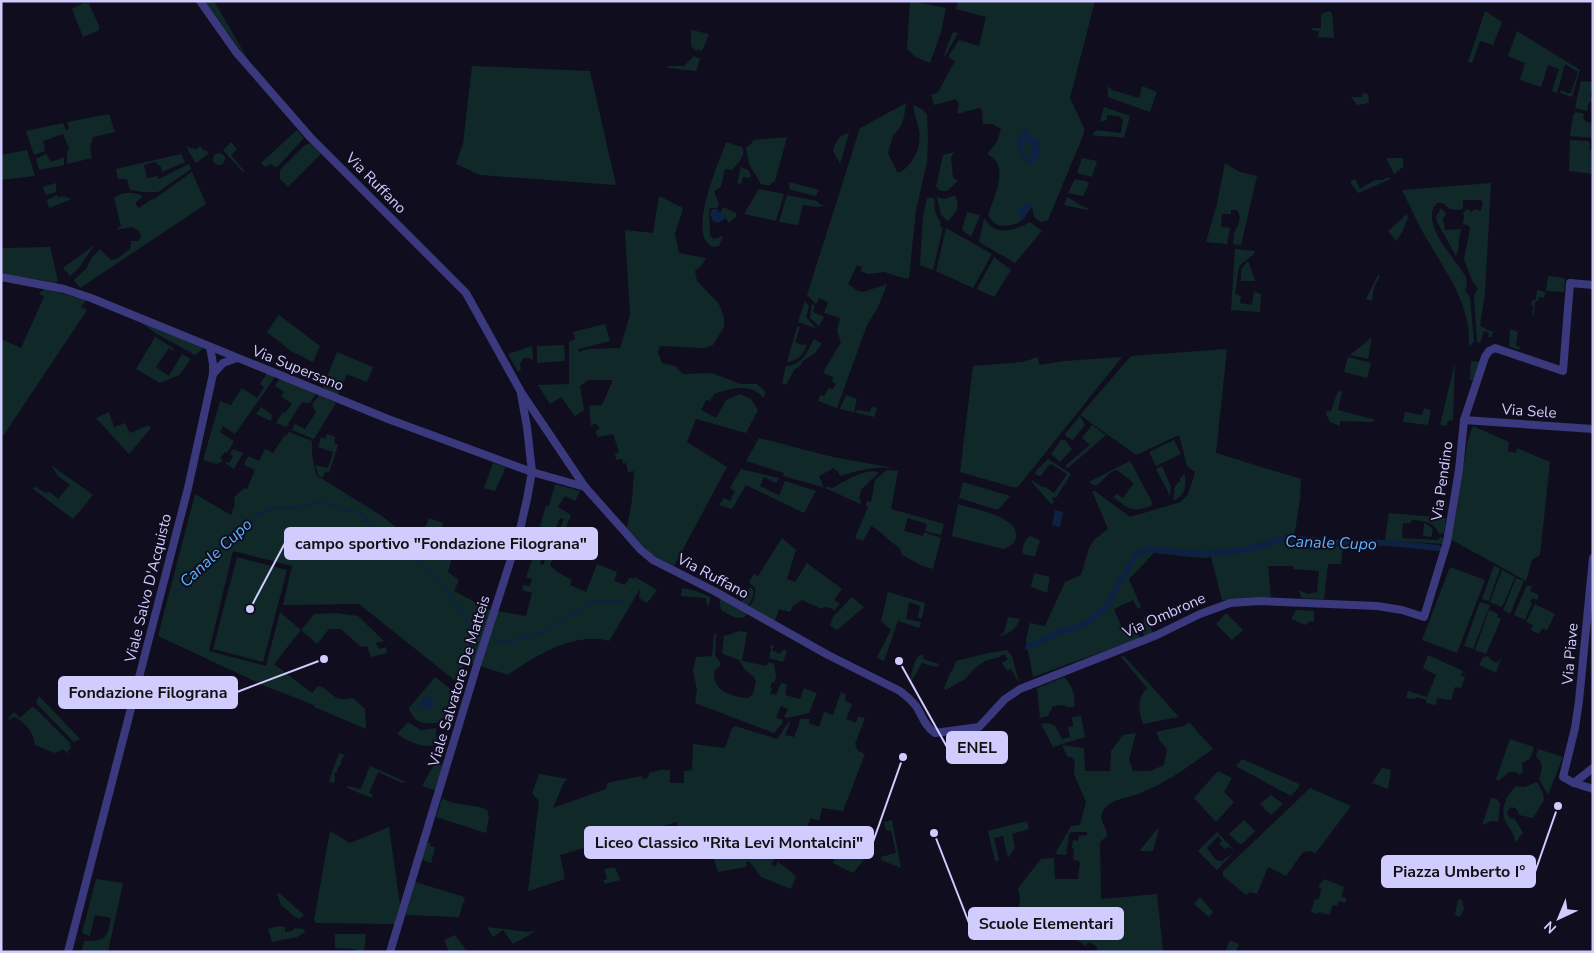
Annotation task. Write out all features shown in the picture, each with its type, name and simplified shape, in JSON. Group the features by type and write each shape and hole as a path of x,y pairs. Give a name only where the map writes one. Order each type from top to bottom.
{"street":[{"name":"Via Ruffano","path":"200,1 241,59 310,138 466,293 521,392 585,487 641,550 653,560 900,691 913,702 929,728 935,733"},
{"name":"Via Supersano","path":"1,277 64,289 114,307 388,419 532,472 585,487"},
{"name":"Via Pendino","path":"1424,617 1448,534 1459,470 1464,420 1487,354 1495,348 1563,371 1570,283 1593,285"},
{"name":"Viale Salvo D'Acquisto","path":"68,952 185,498 213,374 210,347"},
{"path":"213,374 223,363 237,358"},
{"name":"Via Ruffano","path":"521,392 525,416"},
{"name":"Viale Salvatore De Matteis","path":"390,952 477,665 519,534 532,472 525,416"},
{"name":"Via Sele","path":"1464,420 1593,429"},
{"path":"527,427 543,425"},
{"name":"Via Piave","path":"1574,783 1563,777 1570,752 1579,701 1593,558"},
{"name":"Via Ombrone","path":"935,733 979,727 1004,699 1026,686 1157,635 1200,614 1230,603 1260,602 1377,606 1402,610 1424,617"},
{"path":"1574,783 1593,768"},
{"path":"1574,783 1593,790"}],"green space":[{"path":"205,1 214,1 250,63"},
{"path":"910,1 946,8 941,32 930,63 916,57 907,49"},
{"path":"958,1 1095,1 1070,98 1084,128 1084,133 1048,220 1041,222 1037,219 1033,214 1032,207 1017,224 1000,226 994,223 988,215 997,190 999,173 994,159 987,154 997,142 1001,129 992,124 983,124 982,110 979,108 957,114 959,105 956,99 934,105 931,95 938,92 955,61 948,57 959,40 979,46 986,17 956,9"},
{"path":"84,3 89,4 99,30 83,37 72,9"},
{"path":"1329,11 1332,13 1334,38 1318,37 1319,31 1312,30 1312,28 1321,28 1321,14"},
{"path":"1485,11 1502,22 1493,45 1480,41 1472,63 1468,62"},
{"path":"691,30 709,34 702,51 698,49 697,51 692,47"},
{"path":"1517,31 1580,70 1572,97 1560,93 1561,90 1571,93 1578,72 1565,64 1557,93 1552,91 1559,69 1548,65 1541,87 1520,80 1525,63 1508,56"},
{"path":"953,32 958,33 945,56 944,55"},
{"path":"694,56 700,59 696,71 668,68 668,66 684,66"},
{"path":"472,66 590,71 616,185 480,175 456,164 463,144"},
{"path":"1581,81 1593,82 1590,97 1593,97 1593,103 1589,102 1587,111 1575,108"},
{"path":"1108,86 1112,90 1139,98 1142,86 1157,92 1150,112 1108,97"},
{"path":"1362,93 1368,94 1369,103 1357,105 1351,97 1362,97"},
{"path":"906,103 901,126 893,136 888,153 897,172 901,172 911,162 919,145 920,139 914,105 923,110 927,115 928,137 927,162 916,210 909,278 884,272 868,274 860,271 862,267 857,265 848,284 858,291 863,292 887,284 878,307 867,325 837,408 818,401 820,395 824,396 829,388 833,389 836,384 832,381 833,377 823,373 841,342 837,331 840,318 824,313 828,302 819,298 816,304 807,295 860,128"},
{"path":"1104,107 1130,116 1124,138 1092,135 1096,130 1121,133 1123,120 1119,116 1107,115 1107,120 1100,122"},
{"path":"1576,112 1584,114 1583,118 1586,122 1593,123 1593,138 1570,136 1573,115"},
{"path":"109,114 115,132 93,137 90,148 92,158 67,164 69,148 63,134 43,141 45,151 34,155 26,131 63,123 66,130 69,129 67,122"},
{"path":"297,130 304,138 278,166 275,167 271,164 265,167 261,163"},
{"path":"849,133 840,164 833,151 838,139"},
{"path":"787,137 775,181 768,186 761,184 749,164 746,147 754,140"},
{"path":"1570,140 1588,141 1590,144 1589,149 1593,150 1593,174 1569,171"},
{"path":"231,142 237,149 231,155 243,172 223,150"},
{"path":"726,142 742,147 743,154 741,160 732,170 725,169 721,187 714,191 719,205 717,208 709,210 710,236 714,239 723,236 719,246 713,247 706,240 703,228 703,214"},
{"path":"310,143 321,154 288,187 280,179 280,170 304,146"},
{"path":"186,145 195,150 200,146 208,154 196,163"},
{"path":"27,150 35,176 1,180 1,155"},
{"path":"954,152 951,157 953,177 958,181 947,191 941,191 936,187 943,155"},
{"path":"217,153 221,153 225,159 221,165 217,165 213,161 213,157"},
{"path":"46,154 51,162 64,157 64,165 39,170 36,159"},
{"path":"181,154 185,162 162,172 161,167 155,162 144,165 147,178 158,176 159,179 189,164 191,169 158,192 130,190 127,179 118,179 116,169"},
{"path":"1082,158 1097,161 1092,177 1077,173"},
{"path":"1386,158 1403,158 1403,167 1394,174"},
{"path":"1225,163 1240,172 1257,176 1241,245 1233,244 1234,232 1239,221 1237,210 1231,210 1231,214 1222,214 1221,227 1230,228 1227,244 1206,242 1217,204"},
{"path":"741,167 748,170 751,176 750,178 743,177 741,184 737,183"},
{"path":"192,172 206,204 80,288 74,280 86,269 92,257 100,249 111,260 117,259 130,249 131,241 139,241 141,235 139,231 132,227 115,230 121,226 114,198 128,193 143,196 135,203 139,208"},
{"path":"1388,177 1391,179 1358,193 1350,182 1355,179 1360,189 1375,180 1383,180"},
{"path":"1075,179 1086,181 1089,184 1083,196 1068,193"},
{"path":"789,182 819,190 816,196 791,190"},
{"path":"56,183 56,192 46,195 43,187"},
{"path":"1491,183 1485,293 1480,326 1493,332 1491,337 1488,337 1489,333 1484,331 1480,343 1477,342 1474,296 1478,288 1473,283 1464,259 1470,229 1469,226 1463,224 1463,213 1467,209 1472,212 1474,209 1481,211 1483,203 1481,200 1463,200 1461,210 1450,209 1443,203 1437,203 1432,211 1435,230 1447,251 1466,277 1465,291 1470,297 1474,342 1469,346 1469,331 1463,305 1422,231 1402,190"},
{"path":"759,189 784,194 776,221 744,214"},
{"path":"57,195 59,198 62,196 72,199 49,208 47,200"},
{"path":"787,195 827,205 817,207 803,205 798,225 779,222"},
{"path":"955,195 958,207 948,221 941,215 937,197 945,199"},
{"path":"659,196 683,208 675,234 679,253 706,258 695,271 697,281 719,304 724,317 724,327 713,345 704,348 660,346 658,352 662,363 675,366 683,374 712,373 741,384 757,384 765,391 764,398 759,393 747,388 734,388 714,394 710,401 706,400 701,410 716,418 726,400 740,394 751,399 758,410 746,433 696,419 687,442 727,467 674,566 651,554 627,528 632,500 634,471 628,472 626,463 623,464 622,459 616,460 615,454 619,452 613,434 598,437 595,432 600,428 595,423 591,426 589,406 602,405 613,380 589,380 580,386 584,410 575,416 561,397 550,404 538,385 569,384 569,342 575,339 573,332 605,324 610,341 578,349 579,352 588,349 620,348 630,315 625,230 653,233"},
{"path":"1067,197 1088,208 1087,210 1064,205"},
{"path":"927,198 934,198 936,214 941,222 940,226 943,228 933,270 920,265 923,217"},
{"path":"723,207 736,213 736,217 729,223 726,216 720,213"},
{"path":"1441,208 1446,213 1443,219 1445,230 1461,229 1456,256 1437,222 1436,217"},
{"path":"967,212 980,215 971,237 962,230"},
{"path":"1407,214 1408,218 1396,241 1388,231"},
{"path":"984,218 996,229 1011,229 1030,222 1042,231 1015,263 979,242"},
{"path":"946,228 992,254 973,288 936,271"},
{"path":"96,244 78,268 70,276 63,268"},
{"path":"50,247 58,281 56,283 1,273 1,248"},
{"path":"1235,249 1255,251 1254,254 1239,266 1235,294 1241,296 1240,303 1252,305 1254,292 1261,294 1260,312 1231,310"},
{"path":"994,257 1011,270 994,297 977,289"},
{"path":"1248,261 1255,281 1241,281 1241,269"},
{"path":"1378,275 1380,277 1374,287 1372,301 1366,299"},
{"path":"1548,276 1565,278 1564,292 1546,291"},
{"path":"45,289 86,300 81,307 87,310 1,439 1,339 21,348 44,297 39,293"},
{"path":"1537,290 1545,292 1544,298 1539,297 1538,301 1535,301 1534,315 1532,315 1533,306 1531,305 1532,301 1536,299"},
{"path":"805,301 809,306 806,317 817,329 798,322"},
{"path":"812,303 815,306 813,312 824,317 819,326 810,318"},
{"path":"279,315 320,346 313,362 291,351 267,332"},
{"path":"140,320 204,348 195,355 157,334 140,322"},
{"path":"797,327 800,327 795,342 802,345 807,344 800,356 787,362"},
{"path":"1510,329 1518,332 1516,345 1520,347 1519,350 1509,346"},
{"path":"155,337 173,348 174,351 169,348 156,367 169,376 182,354 191,359 179,375 160,383 136,369"},
{"path":"1372,337 1368,359 1350,355"},
{"path":"814,339 822,344 815,353 794,370 786,385 782,383 786,366 800,361"},
{"path":"564,345 565,361 537,363 537,346"},
{"path":"532,346 533,360 523,358 520,364 521,369 518,372 508,354"},
{"path":"1227,349 1216,453 1301,479 1293,544 1343,546 1341,564 1328,564 1324,599 1301,598 1299,590 1308,594 1317,592 1319,571 1294,569 1293,566 1268,566 1271,597 1222,600 1211,557 1202,558 1154,553 1129,579 1141,607 1138,609 1133,600 1114,609 1123,630 1136,632 1140,638 1033,677 1026,640 1030,623 1045,626 1065,582 1081,575 1089,548 1094,540 1108,529 1092,491 1095,491 1130,517 1181,502 1188,494 1195,472 1187,466 1179,435 1136,455 1080,415 1131,356"},
{"path":"337,352 373,367 367,382 347,374 338,395 323,388"},
{"path":"1038,357 1039,365 1064,361 1122,357 1018,487 1012,487 960,472 973,366 1023,362"},
{"path":"1348,357 1371,363 1367,378 1344,372"},
{"path":"1471,361 1480,362 1473,380 1470,380"},
{"path":"1455,362 1453,420 1448,421 1446,426 1440,425"},
{"path":"267,373 275,377 235,434 223,426 220,432 234,441 227,453 225,452 220,458 223,461 217,464 203,460 220,401 231,405 242,388 257,398 264,387 260,384"},
{"path":"280,378 316,394 310,403 302,402 286,427 276,423 283,412 285,413 292,404 281,396 284,392 275,386"},
{"path":"1338,391 1342,392 1338,410 1376,420 1371,422 1340,421 1340,426 1330,422 1326,414 1327,411 1331,411"},
{"path":"319,395 336,403 314,439 292,430 295,424 305,429 316,412 312,405"},
{"path":"846,395 857,399 854,412 859,410 870,412 872,407 877,408 874,417 840,409"},
{"path":"261,407 272,415 271,421 256,414"},
{"path":"1424,408 1431,410 1428,425 1403,422 1405,412 1422,415"},
{"path":"109,412 114,427 125,423 130,433 149,425 151,428 129,454 96,418"},
{"path":"1080,416 1085,425 1073,440 1065,434"},
{"path":"1092,425 1106,435 1068,468 1065,466 1090,445 1082,438"},
{"path":"1473,426 1509,442 1508,451 1516,453 1517,448 1550,462 1540,555 1532,560 1526,581 1450,539 1468,439"},
{"path":"289,432 312,441 312,455 316,475 382,516 413,541 411,545 415,548 417,544 431,556 433,551 420,540 429,518 443,523 440,534 457,540 448,572 459,580 454,591 490,610 526,616 532,593 522,590 523,585 530,586 532,579 526,577 535,551 544,553 540,564 543,565 547,554 553,549 564,519 560,518 554,532 540,526 546,506 549,506 555,484 580,491 575,501 565,496 558,507 571,515 550,565 557,572 572,580 570,585 586,592 597,564 617,572 614,581 625,585 630,577 633,579 635,577 657,590 647,603 639,598 640,589 609,641 583,639 569,642 530,660 508,675 465,661 458,683 359,604 283,605 292,566 233,551 209,651 266,666 280,612 301,630 274,664 312,693 318,686 340,699 353,698 365,709 366,729 314,707 314,705 265,686 158,636 195,494 231,515 235,504 234,497 245,488 247,489 255,470 244,465 248,456 259,461 265,449 273,453 284,436"},
{"path":"327,434 335,437 334,443 338,445 329,473 325,472 323,478 318,475 315,465 328,468 333,452 318,447 321,437 325,439"},
{"path":"759,438 833,457 894,468 867,469 840,476 834,468 819,476 824,488 783,476 784,473 746,461"},
{"path":"1061,440 1065,440 1072,449 1060,462 1051,454"},
{"path":"1174,440 1181,454 1156,466 1149,452"},
{"path":"233,449 243,453 234,469 225,463 229,463 233,456 230,454"},
{"path":"1048,459 1071,474 1056,498 1053,497 1053,504 1031,481 1054,493 1067,474 1051,464 1041,476 1036,475 1035,472"},
{"path":"1130,461 1152,502 1151,506 1130,509 1113,497 1117,494 1123,498 1134,483 1117,470 1095,486 1089,482"},
{"path":"493,463 506,467 495,491 484,488"},
{"path":"51,465 93,495 73,519 32,488 36,487 45,493 50,492 58,499 70,485 58,476"},
{"path":"1162,466 1171,487 1170,496 1156,469"},
{"path":"741,469 779,478 776,483 764,477 760,486 779,495 785,481 816,491 804,513 746,485 732,509 719,505 724,498 730,501 735,492 730,488"},
{"path":"887,470 898,471 891,509 944,524 941,535 925,531 927,524 908,518 904,531 923,536 924,532 941,538 933,569 922,566 902,555 900,548 871,526 863,541 855,538 868,507 866,505 867,501 871,502 875,480"},
{"path":"867,472 879,472 861,490 860,504 824,488 829,486 831,489 848,479"},
{"path":"1185,474 1183,493 1173,501 1175,486"},
{"path":"963,482 1010,496 998,510 959,498"},
{"path":"958,504 993,514 1010,523 1015,529 1015,541 1003,549 952,536"},
{"path":"1389,513 1446,518 1444,533 1439,534 1434,526 1428,522 1412,520 1411,523 1403,523 1402,538 1438,540 1440,537 1444,539 1443,544 1385,540"},
{"path":"1424,523 1433,530 1431,537 1423,536"},
{"path":"1030,536 1040,541 1035,556 1023,554 1024,544"},
{"path":"782,538 796,550 787,579 795,582 807,563 842,589 834,600 840,604 834,611 832,608 824,607 822,609 802,600 793,606 790,612 779,609 775,621 749,607 755,596 755,588 749,582 754,574 758,576"},
{"path":"237,557 287,570 263,662 213,649"},
{"path":"1494,565 1500,569 1489,601 1482,599"},
{"path":"1450,567 1485,580 1457,653 1422,640"},
{"path":"1502,570 1515,577 1502,607 1490,602"},
{"path":"1034,573 1050,577 1047,593 1031,587"},
{"path":"1516,578 1524,581 1510,614 1503,610"},
{"path":"1527,585 1532,587 1530,591 1539,595 1537,600 1532,598 1530,602 1532,603 1525,620 1514,615"},
{"path":"750,587 754,591 748,606 741,602"},
{"path":"682,588 710,597 710,603 707,606 706,598 681,596"},
{"path":"888,592 925,603 922,618 918,618 920,606 909,602 906,619 921,622 919,628 898,621 884,661 877,657 891,630 881,621"},
{"path":"852,597 864,607 837,630 830,626 833,617"},
{"path":"719,598 747,614 744,617 738,618 721,610"},
{"path":"1480,602 1490,605 1473,649 1464,646"},
{"path":"1535,604 1555,614 1547,630 1542,628 1539,634 1531,630 1533,625 1526,622"},
{"path":"1296,610 1314,611 1314,622 1309,621 1306,625 1291,619"},
{"path":"1489,610 1498,614 1497,617 1501,619 1486,654 1475,650"},
{"path":"336,613 358,616 384,641 375,643 380,649 386,647 387,653 371,657 367,646 361,647 341,629 329,629 317,644 301,630 314,614"},
{"path":"1226,613 1243,630 1232,640 1216,624"},
{"path":"1145,616 1153,633 1145,636 1143,633"},
{"path":"1008,617 1020,619 1012,630 1000,636 1004,633"},
{"path":"740,631 747,632 742,661 767,666 768,662 774,664 776,677 770,687 772,689 770,694 776,695 781,683 787,684 785,695 800,699 804,688 817,693 809,713 787,718 784,717 788,709 781,706 776,717 782,719 783,722 774,733 695,703 697,690 693,670 696,657 712,656 714,634 716,633 715,655 720,662 720,666 714,671 716,684 724,692 735,696 748,698 753,694 756,681 753,676 745,670 739,660 723,654 722,651 724,636"},
{"path":"770,644 774,646 772,650 780,654 784,649 787,651 783,662 769,658"},
{"path":"1007,650 1012,656 1019,683 1011,669 1007,671 1002,663 1008,659 1004,654 985,661 965,679 946,690 944,688 956,661"},
{"path":"920,655 923,655 923,659 939,664 937,667 922,663 911,682 913,668"},
{"path":"1428,655 1463,671 1461,676 1465,677 1461,688 1455,687 1451,700 1437,698 1436,705 1426,703 1426,700 1416,697 1416,699 1406,698 1408,691 1427,697 1436,675 1423,668"},
{"path":"1502,655 1496,673 1479,665 1483,657 1488,656 1492,661 1498,662"},
{"path":"1124,656 1179,717 1143,724 1140,701 1147,688 1121,657"},
{"path":"147,675 152,677 158,684 165,705 144,683"},
{"path":"435,677 457,694 447,720 424,723 415,719 409,708"},
{"path":"1064,677 1073,691 1074,707 1066,707 1064,705 1053,706 1048,716 1040,718 1037,688"},
{"path":"841,692 846,694 845,701 852,704 846,719 856,723 858,716 865,718 855,744 858,751 865,754 843,811 822,808 819,821 811,818 801,839 799,838 795,844 776,832 763,847 775,859 771,864 775,867 778,862 796,876 791,889 761,877 749,861 746,862 746,867 718,872 714,854 679,848 677,822 560,855 565,879 528,891 539,801 532,793 539,774 568,779 564,782 553,808 606,789 607,783 641,776 643,779 648,778 649,773 661,770 670,770 670,783 684,783 684,771 692,770 693,744 725,748 732,728 735,726 777,739 791,721 785,735 794,737 800,719 810,719 809,723 819,727 824,712 833,715"},
{"path":"39,696 80,739 74,742 37,704"},
{"path":"32,707 70,743 71,748 67,752 70,756 63,749 55,753 35,745 31,732 22,722 15,717 7,720 14,712 20,718"},
{"path":"1081,716 1085,737 1053,747 1041,724 1048,723 1055,726 1062,739 1070,737 1068,727 1073,726 1072,717"},
{"path":"408,722 421,730 436,728 437,744 432,746 422,745 411,742 397,734"},
{"path":"1189,722 1213,749 1160,784 1110,804 1101,815 1107,836 1100,842 1101,899 1157,894 1163,952 1098,952 1096,946 1089,942 1085,946 1071,935 1067,939 1057,933 1053,934 1049,930 1051,926 1038,915 1027,929 1014,916 1020,903 1018,888 1041,859 1054,858 1055,879 1078,879 1080,862 1073,859 1073,840 1078,841 1079,836 1087,835 1087,832 1072,832 1069,834 1066,855 1055,854 1071,826 1080,825 1086,802 1074,774 1075,764 1073,758 1067,756 1062,745 1084,748 1085,771 1110,771 1111,751 1123,735 1136,733 1129,760 1133,771 1150,771 1164,765 1167,749 1160,741 1156,732 1184,726"},
{"path":"1510,739 1534,747 1530,759 1522,763 1523,772 1519,775 1516,772 1509,772 1498,781 1496,779"},
{"path":"1538,749 1563,757 1548,795 1539,779 1542,767 1539,759 1536,757"},
{"path":"339,753 345,755 337,772 334,773 334,783 329,781"},
{"path":"1242,759 1299,784 1299,787 1291,796 1236,766"},
{"path":"436,761 443,765 435,790 422,786"},
{"path":"370,766 406,782 402,783 378,772 369,793 373,795 372,798 347,788 348,786 361,789"},
{"path":"1382,768 1391,770 1388,789 1372,783"},
{"path":"1218,771 1232,778 1224,792 1234,802 1216,822 1194,798"},
{"path":"1537,782 1543,793 1544,800 1533,818 1519,815 1515,808 1511,807 1507,812 1509,818 1515,819 1523,833 1515,843 1504,817 1505,803 1516,786 1524,787"},
{"path":"1310,788 1351,806 1315,854 1311,851 1303,852 1286,876 1268,867 1257,894 1250,892 1246,895 1223,876 1223,871"},
{"path":"1271,795 1283,804 1271,815 1260,804"},
{"path":"442,798 453,803 476,806 487,810 489,817 486,833 436,817"},
{"path":"1491,798 1497,799 1500,804 1498,822 1492,821 1482,825"},
{"path":"892,820 901,868 881,860 881,857 896,853 891,831 886,830 884,822"},
{"path":"1244,820 1255,831 1242,844 1238,843 1229,834"},
{"path":"1027,821 1029,829 1012,834 1015,848 1008,858 1003,836 994,838 999,860 995,861 988,831"},
{"path":"389,827 400,905 395,924 316,923 314,920 330,831 350,843"},
{"path":"1158,828 1153,851 1141,851 1140,850"},
{"path":"1217,832 1235,851 1229,847 1225,849 1219,844 1222,841 1218,836 1207,848 1216,860 1222,861 1233,853 1217,870 1198,851"},
{"path":"843,838 869,845 867,856 853,873 833,863"},
{"path":"427,843 431,843 430,846 435,847 431,863 422,860"},
{"path":"615,867 620,880 605,884 603,880 607,879 604,869"},
{"path":"96,879 123,883 108,952 81,952 84,941 101,939 106,935 110,925 111,918 95,915 90,936 82,933"},
{"path":"1324,879 1344,887 1341,897 1347,898 1345,903 1339,901 1337,906 1333,905 1329,915 1311,912 1315,899 1318,900 1322,889 1318,887"},
{"path":"415,882 465,897 459,917 406,915"},
{"path":"279,893 304,915 299,919 282,907 277,894"},
{"path":"1200,897 1213,912 1209,917 1194,904"},
{"path":"1458,899 1462,900 1464,909 1460,917 1455,915"},
{"path":"278,926 285,927 285,932 292,931 295,928 304,929 305,932 297,937 272,942 268,929"},
{"path":"487,927 528,932 536,931 513,944 503,930 493,937"},
{"path":"335,934 366,934 364,952 356,952 355,949 335,948"},
{"path":"455,935 466,950 449,952 444,940"},
{"path":"1230,940 1239,944 1236,952 1225,952"}],"water":[{"path":"1026,127 1029,128 1029,135 1038,140 1041,148 1037,161 1033,161 1032,165 1029,165 1019,153 1017,145 1019,134 1025,132","holes":["1026,141 1033,147 1029,149 1030,154 1033,155 1029,159 1023,153 1022,148"]},
{"path":"1030,202 1032,205 1024,219 1019,217 1017,212 1020,207"},
{"path":"712,209 717,209 720,213 725,214 726,218 718,223 713,221 710,214"},
{"path":"1055,510 1063,512 1060,527 1052,525"},
{"path":"427,696 432,698 434,703 432,708 427,710 422,708 420,703 422,698"}],"waterway":[{"name":"Canale Cupo","path":"172,592 183,587 215,551 240,533 255,516 270,509 297,507 318,502 360,513 398,549 427,568 446,588 474,633"},
{"name":"Canale Cupo","path":"1028,647 1057,633 1088,623 1105,608 1136,554 1148,549 1206,554 1244,550 1287,538 1335,542 1391,543 1438,548"},
{"name":"Canale Cupo","path":"492,638 505,643 543,632 592,602 624,602"}],"place":[{"name":"campo sportivo \"Fondazione Filograna\"","path":"250,609"},
{"name":"Fondazione Filograna","path":"324,659"},
{"name":"ENEL","path":"899,661"},
{"name":"Liceo Classico \"Rita Levi Montalcini\"","path":"903,757"},
{"name":"Piazza Umberto I°","path":"1558,806"},
{"name":"Scuole Elementari","path":"934,833"}]}
